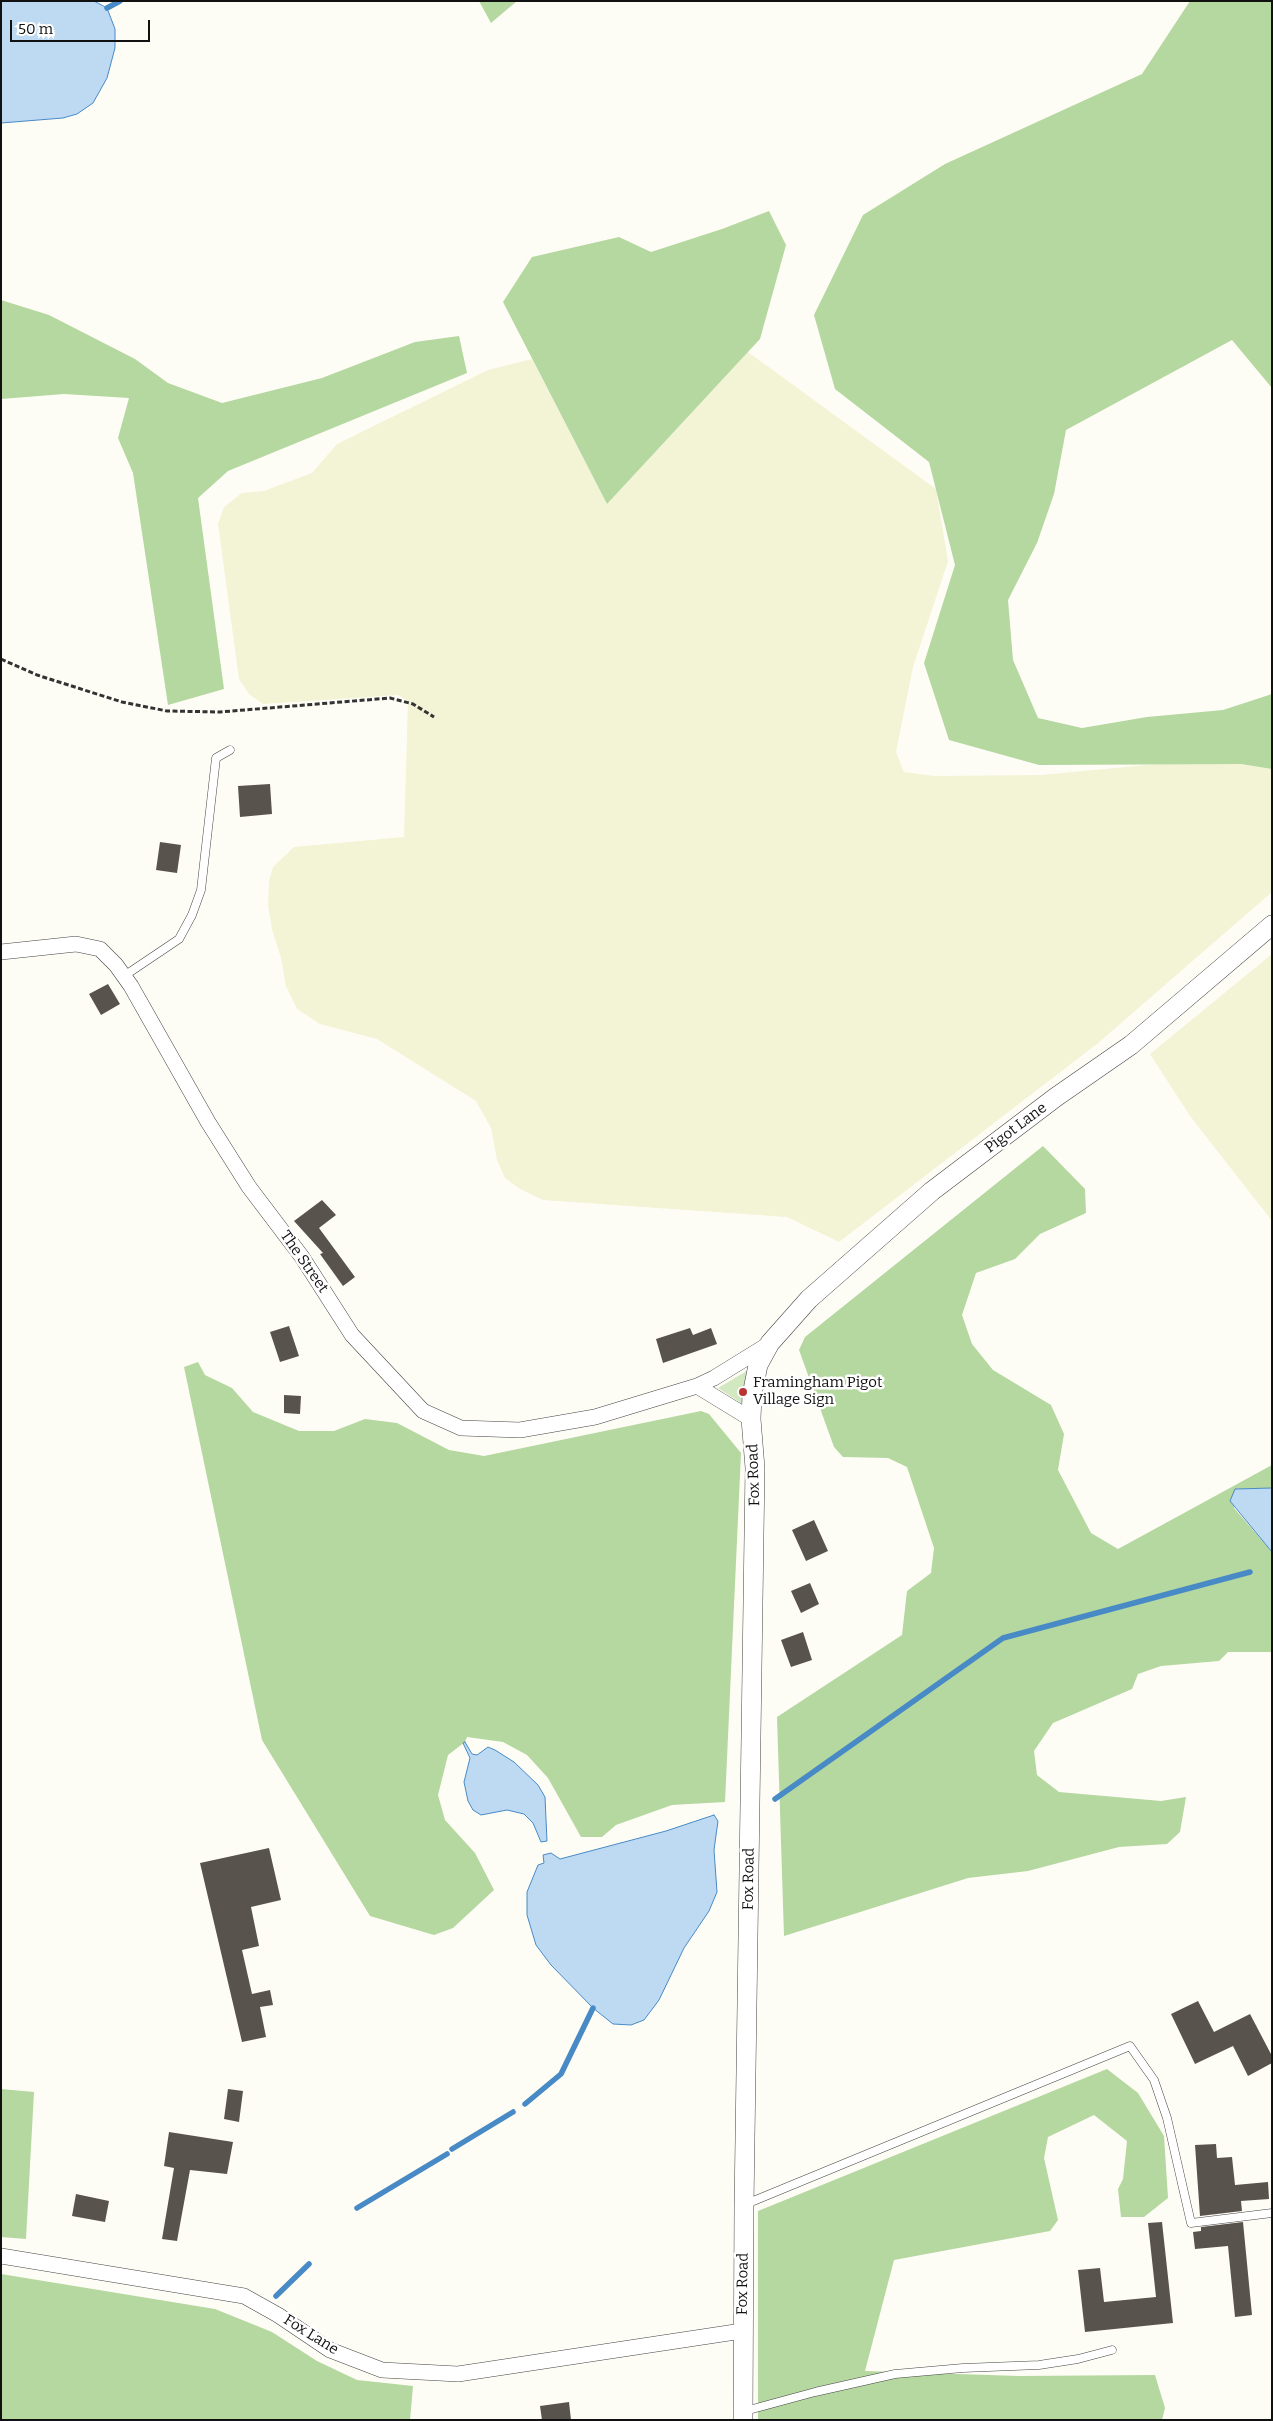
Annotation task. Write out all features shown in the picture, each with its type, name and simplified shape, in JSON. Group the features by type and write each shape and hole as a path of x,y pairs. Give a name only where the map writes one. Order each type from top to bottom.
{"street":[{"name":"Pigot Lane","path":"770,1343 809,1299 932,1191 1056,1097 1131,1045 1272,925"},
{"name":"The Street","path":"1,952 76,944 100,949 124,976 208,1122 249,1187 302,1257 352,1335 423,1411 462,1428 520,1430 595,1417 697,1386 714,1378 770,1343"},
{"name":"Fox Road","path":"743,2415 742,2331 755,1468 751,1419 752,1395 758,1365 770,1343"},
{"path":"697,1386 751,1419"},
{"name":"Fox Lane","path":"1,2256 244,2296 278,2315 330,2350 382,2370 458,2374 742,2331"}],"lane":[{"path":"124,976 179,938 192,915 201,890 216,758 230,750"},
{"path":"744,2205 1130,2046 1154,2080 1167,2118 1191,2223 1272,2213"},
{"path":"743,2415 815,2392 896,2374 963,2368 1039,2365 1078,2359 1112,2350"}],"path":[{"path":"1,659 37,675 122,702 167,711 220,712 390,698 413,704 434,717"}],"green space":[{"path":"479,1 517,1 491,23"},
{"path":"1190,1 1272,1 1272,388 1232,340 1066,430 1054,494 1037,543 1008,600 1013,660 1038,718 1082,728 1147,717 1223,710 1272,694 1272,769 1241,764 1039,765 949,740 924,663 955,565 929,462 835,389 814,315 863,215 945,164 1142,74"},
{"path":"769,211 786,245 760,339 607,504 503,302 532,257 619,237 651,252 722,229"},
{"path":"1,300 49,315 135,359 168,383 222,403 322,378 415,342 459,336 467,373 228,471 198,498 224,689 168,705 133,473 118,438 129,398 64,394 1,399"},
{"path":"748,352 936,489 948,561 913,667 896,752 904,772 934,776 1041,775 1168,763 1241,764 1272,769 1272,892 1097,1044 839,1242 787,1217 543,1200 520,1189 505,1178 497,1160 491,1128 476,1101 377,1039 320,1024 297,1009 286,986 268,906 269,881 273,867 294,847 404,837 408,701 398,695 263,704 249,694 239,679 218,524 224,507 242,493 264,491 312,473 337,444 488,370 532,359 607,504"},
{"path":"1272,954 1272,1221 1190,1116 1150,1054"},
{"path":"1043,1146 1085,1189 1086,1213 1040,1234 1015,1259 976,1273 962,1315 972,1344 993,1370 1051,1405 1064,1434 1058,1470 1091,1533 1118,1549 1272,1465 1272,1488 1235,1489 1234,1508 1272,1552 1272,1652 1228,1652 1219,1661 1161,1666 1138,1674 1132,1689 1053,1723 1034,1751 1037,1775 1059,1792 1161,1801 1186,1797 1180,1832 1167,1844 1119,1847 1028,1871 968,1878 784,1936 777,1717 902,1635 907,1591 931,1573 934,1548 907,1467 888,1458 843,1457 834,1447 799,1350 805,1337"},
{"path":"198,1362 205,1375 232,1388 253,1412 299,1431 334,1431 365,1419 397,1423 449,1450 484,1456 701,1411 709,1414 741,1453 725,1802 672,1805 616,1825 602,1837 581,1837 548,1778 527,1755 503,1742 467,1737 465,1742 448,1755 438,1795 445,1820 475,1853 494,1890 453,1928 434,1935 370,1916 262,1740 184,1367"},
{"path":"750,1369 744,1405 718,1388"},
{"path":"1107,2069 1138,2093 1164,2136 1168,2198 1144,2217 1121,2217 1118,2189 1123,2179 1127,2141 1094,2115 1048,2137 1044,2158 1058,2220 1050,2231 894,2260 865,2371 1019,2376 1155,2375 1165,2408 1162,2420 758,2420 758,2211"},
{"path":"1,2089 34,2092 26,2239 1,2237"},
{"path":"1,2274 215,2309 272,2332 317,2361 357,2380 413,2386 410,2420 1,2420"}],"water":[{"path":"1,1 94,1 107,8 115,29 115,48 107,78 93,103 77,114 63,118 1,123"},
{"path":"1272,1488 1272,1552 1230,1501 1235,1489"},
{"path":"465,1742 472,1754 477,1755 488,1747 495,1750 514,1762 538,1785 545,1797 547,1841 541,1842 533,1823 524,1814 507,1810 481,1815 473,1810 468,1801 464,1782 470,1758 463,1743"},
{"path":"714,1815 718,1821 714,1850 717,1892 709,1911 684,1948 659,2000 644,2020 631,2025 613,2024 593,2008 551,1965 536,1945 527,1915 527,1892 538,1865 544,1863 543,1855 551,1853 560,1859 666,1831"}],"building":[{"path":"270,784 272,814 240,817 238,786"},
{"path":"160,842 181,845 177,873 156,870"},
{"path":"108,984 120,1004 101,1015 89,994"},
{"path":"322,1200 336,1215 319,1228 355,1277 343,1286 320,1254 323,1253 294,1221"},
{"path":"289,1326 299,1356 280,1362 270,1332"},
{"path":"690,1328 693,1335 711,1328 717,1344 663,1363 656,1339"},
{"path":"284,1395 301,1396 300,1414 284,1413"},
{"path":"814,1520 828,1551 806,1561 792,1530"},
{"path":"810,1583 819,1604 801,1613 791,1591"},
{"path":"803,1632 812,1660 791,1667 781,1640"},
{"path":"269,1848 281,1900 251,1907 259,1946 242,1950 252,1994 270,1990 273,2005 260,2007 266,2037 242,2042 200,1863"},
{"path":"1198,2001 1214,2032 1250,2014 1272,2056 1272,2063 1248,2076 1233,2046 1195,2064 1171,2014"},
{"path":"228,2089 243,2091 239,2122 224,2119"},
{"path":"169,2132 233,2142 227,2174 190,2170 177,2241 162,2239 174,2168 164,2166"},
{"path":"1216,2144 1217,2158 1232,2157 1235,2185 1268,2182 1269,2199 1241,2201 1242,2211 1200,2216 1195,2145"},
{"path":"76,2194 109,2201 105,2222 72,2216"},
{"path":"1162,2222 1173,2323 1085,2332 1078,2270 1100,2268 1104,2302 1156,2297 1148,2223"},
{"path":"1243,2222 1252,2315 1235,2317 1228,2246 1195,2249 1193,2232 1201,2231 1201,2227"},
{"path":"569,2402 571,2420 542,2420 540,2406"}],"waterway":[{"path":"107,8 120,1"},
{"path":"775,1799 1003,1638 1250,1572"},
{"path":"525,2104 561,2074 593,2008"},
{"path":"452,2149 513,2112"},
{"path":"357,2208 447,2154"},
{"path":"276,2296 309,2264"}],"place":[{"name":"Framingham Pigot Village Sign","path":"743,1392"}]}
